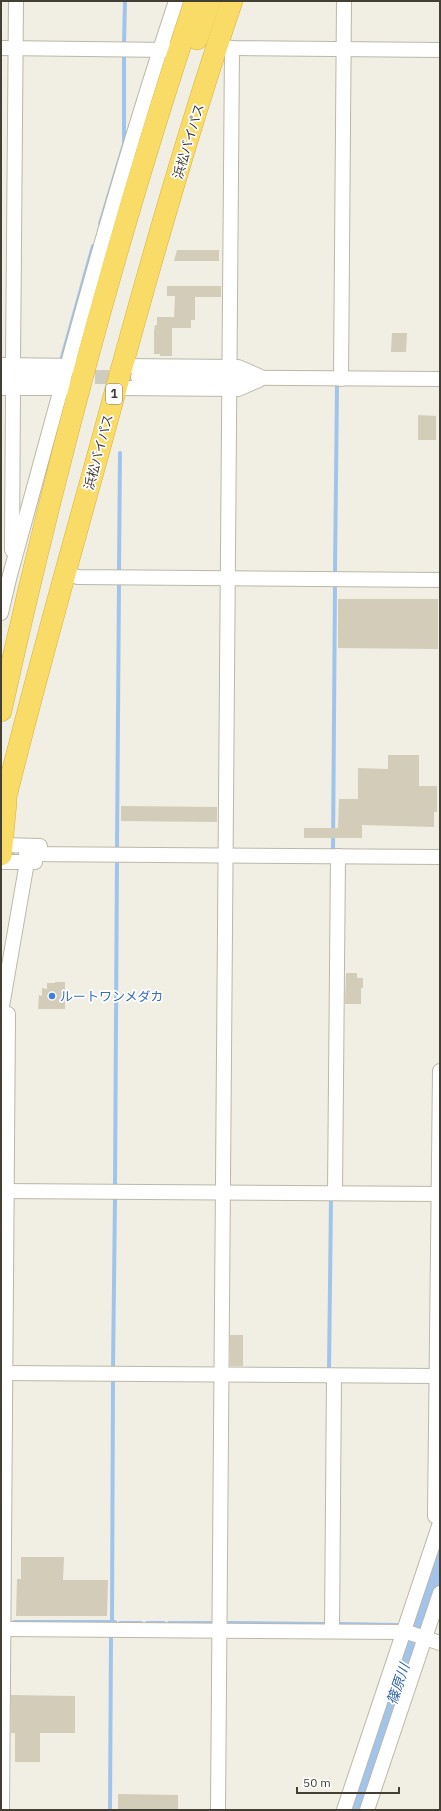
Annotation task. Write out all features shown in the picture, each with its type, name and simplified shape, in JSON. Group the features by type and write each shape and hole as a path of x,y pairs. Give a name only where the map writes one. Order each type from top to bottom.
{"highway":[{"path":"134,195 169,51 195,1"},
{"path":"1,711 40,543 66,384 76,366 134,195 174,100 210,1"},
{"name":"浜松バイパス","path":"8,790 65,573 116,388 130,372 166,213 225,46 232,1"},
{"path":"1,854 8,790"},
{"name":"1","path":"1,818 8,790"}],"street":[{"path":"16,1 7,365 76,366 115,198 169,51 176,1"},
{"path":"341,379 344,1"},
{"path":"218,1810 229,378 225,46 440,50"},
{"path":"1,48 169,51"},
{"path":"116,388 229,378 238,367 263,378 440,380"},
{"path":"130,372 229,378"},
{"path":"130,372 229,378 238,389 263,378"},
{"path":"1,376 66,384"},
{"path":"1,613 5,575 12,550 7,388 66,384"},
{"path":"5,575 66,384"},
{"path":"65,573 78,577 440,580"},
{"path":"1,854 80,846 104,854 440,857"},
{"path":"1,854 26,858 80,862 104,854"},
{"path":"335,1193 338,856"},
{"path":"2,1810 4,1191 8,1014 1,1012 26,858"},
{"path":"440,1071 438,1376 435,1516 440,1518"},
{"path":"4,1191 440,1194"},
{"path":"3,1373 438,1376"},
{"path":"332,1631 334,1376"},
{"path":"344,1810 405,1632 440,1523"},
{"path":"367,1810 423,1637 440,1593"},
{"path":"2,1629 405,1632 440,1643"}],"building":[{"path":"177,250 219,250 219,261 174,261"},
{"path":"167,286 221,286 221,297 195,297 195,320 191,320 191,328 172,328 172,356 160,356 160,354 154,354 154,331 155,325 157,325 157,317 174,317 175,296 167,296"},
{"path":"392,333 407,333 406,352 391,352"},
{"path":"418,415 436,416 436,440 418,440"},
{"path":"338,599 438,599 438,649 338,648"},
{"path":"388,755 419,755 419,786 437,786 437,812 434,812 434,827 362,825 362,838 304,838 304,828 338,828 339,799 358,799 358,768 388,769"},
{"path":"121,806 217,807 217,822 121,821"},
{"path":"346,973 357,973 357,978 363,978 363,988 361,988 361,1004 345,1004"},
{"path":"65,982 65,1009 38,1009 39,995 42,996 42,988 47,989 47,983"},
{"path":"230,1335 243,1335 243,1366 230,1366"},
{"path":"21,1557 64,1557 63,1580 108,1580 107,1616 16,1616 17,1579 21,1579"},
{"path":"11,1695 75,1696 75,1733 40,1733 40,1762 15,1762 15,1733 11,1733"},
{"path":"118,1794 178,1795 178,1810 118,1810"}],"waterway":[{"path":"124,44 125,1"},
{"path":"100,224 124,144 124,54"},
{"path":"59,361 61,361 93,246"},
{"path":"335,573 337,386"},
{"path":"119,572 120,453"},
{"path":"117,849 119,583"},
{"path":"333,851 335,585"},
{"path":"115,1187 117,859"},
{"path":"329,1371 331,1198"},
{"path":"113,1369 115,1199"},
{"path":"112,1624 113,1379"},
{"name":"篠原川","path":"355,1810 440,1558"},
{"path":"14,1622 115,1622"},
{"path":"120,1623 141,1623"},
{"path":"147,1623 164,1623"},
{"path":"169,1623 211,1623"},
{"path":"229,1623 324,1624"},
{"path":"340,1624 398,1625"},
{"name":"篠原川","path":"410,1625 418,1625"},
{"path":"110,1810 111,1637"}],"tunnel":[{"path":"74,377 127,377"},
{"path":"1,853 26,854"}],"place":[{"name":"ルートワンメダカ","path":"52,996"}]}
